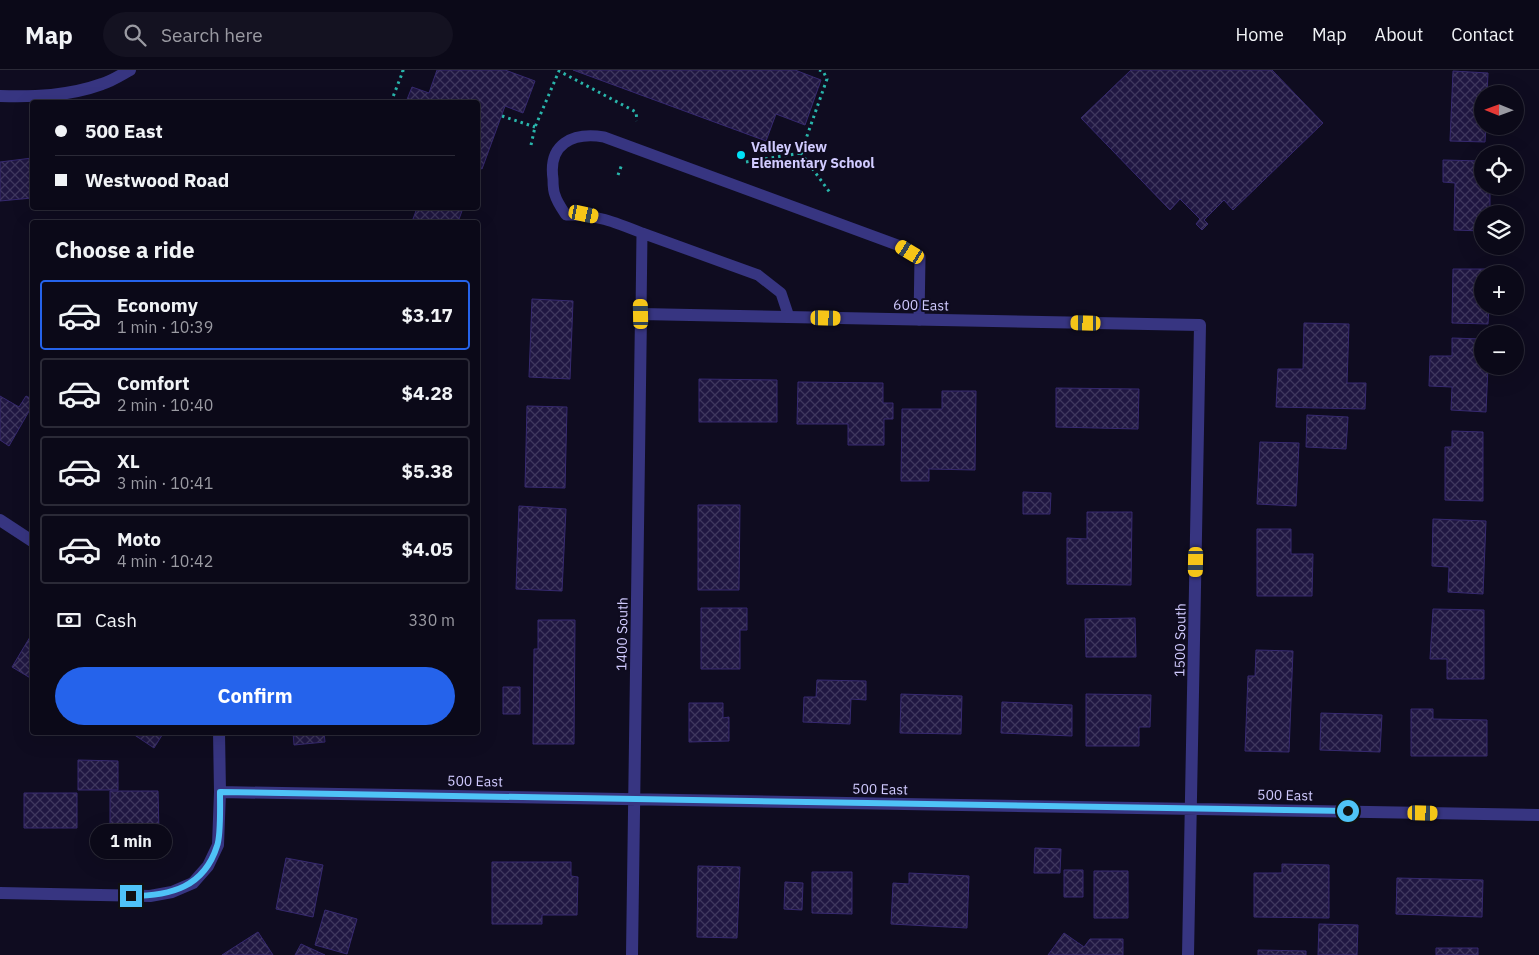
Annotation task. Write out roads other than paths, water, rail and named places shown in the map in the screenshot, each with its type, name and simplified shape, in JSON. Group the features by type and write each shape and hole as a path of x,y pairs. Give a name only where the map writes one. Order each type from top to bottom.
{"street":[{"path":"0,96 27,97 64,94 103,84 130,70"},
{"name":"600 East","path":"641,314 1200,325"},
{"name":"1400 South","path":"632,955 641,314"},
{"name":"1500 South","path":"1188,955 1200,325"},
{"path":"0,520 30,540"},
{"path":"0,893 150,896 172,892 193,883 208,866 218,845 219,735"},
{"name":"500 East","path":"220,792 1539,815"}],"lane":[{"path":"789,317 780,293 758,275 600,218 584,214 566,215 554,195 552,160 558,148 567,141 579,136 592,135 604,137 900,246 920,258 920,320"},
{"path":"641,314 642,232"}],"place":[{"name":"Valley View Elementary School","path":"741,155"}]}
